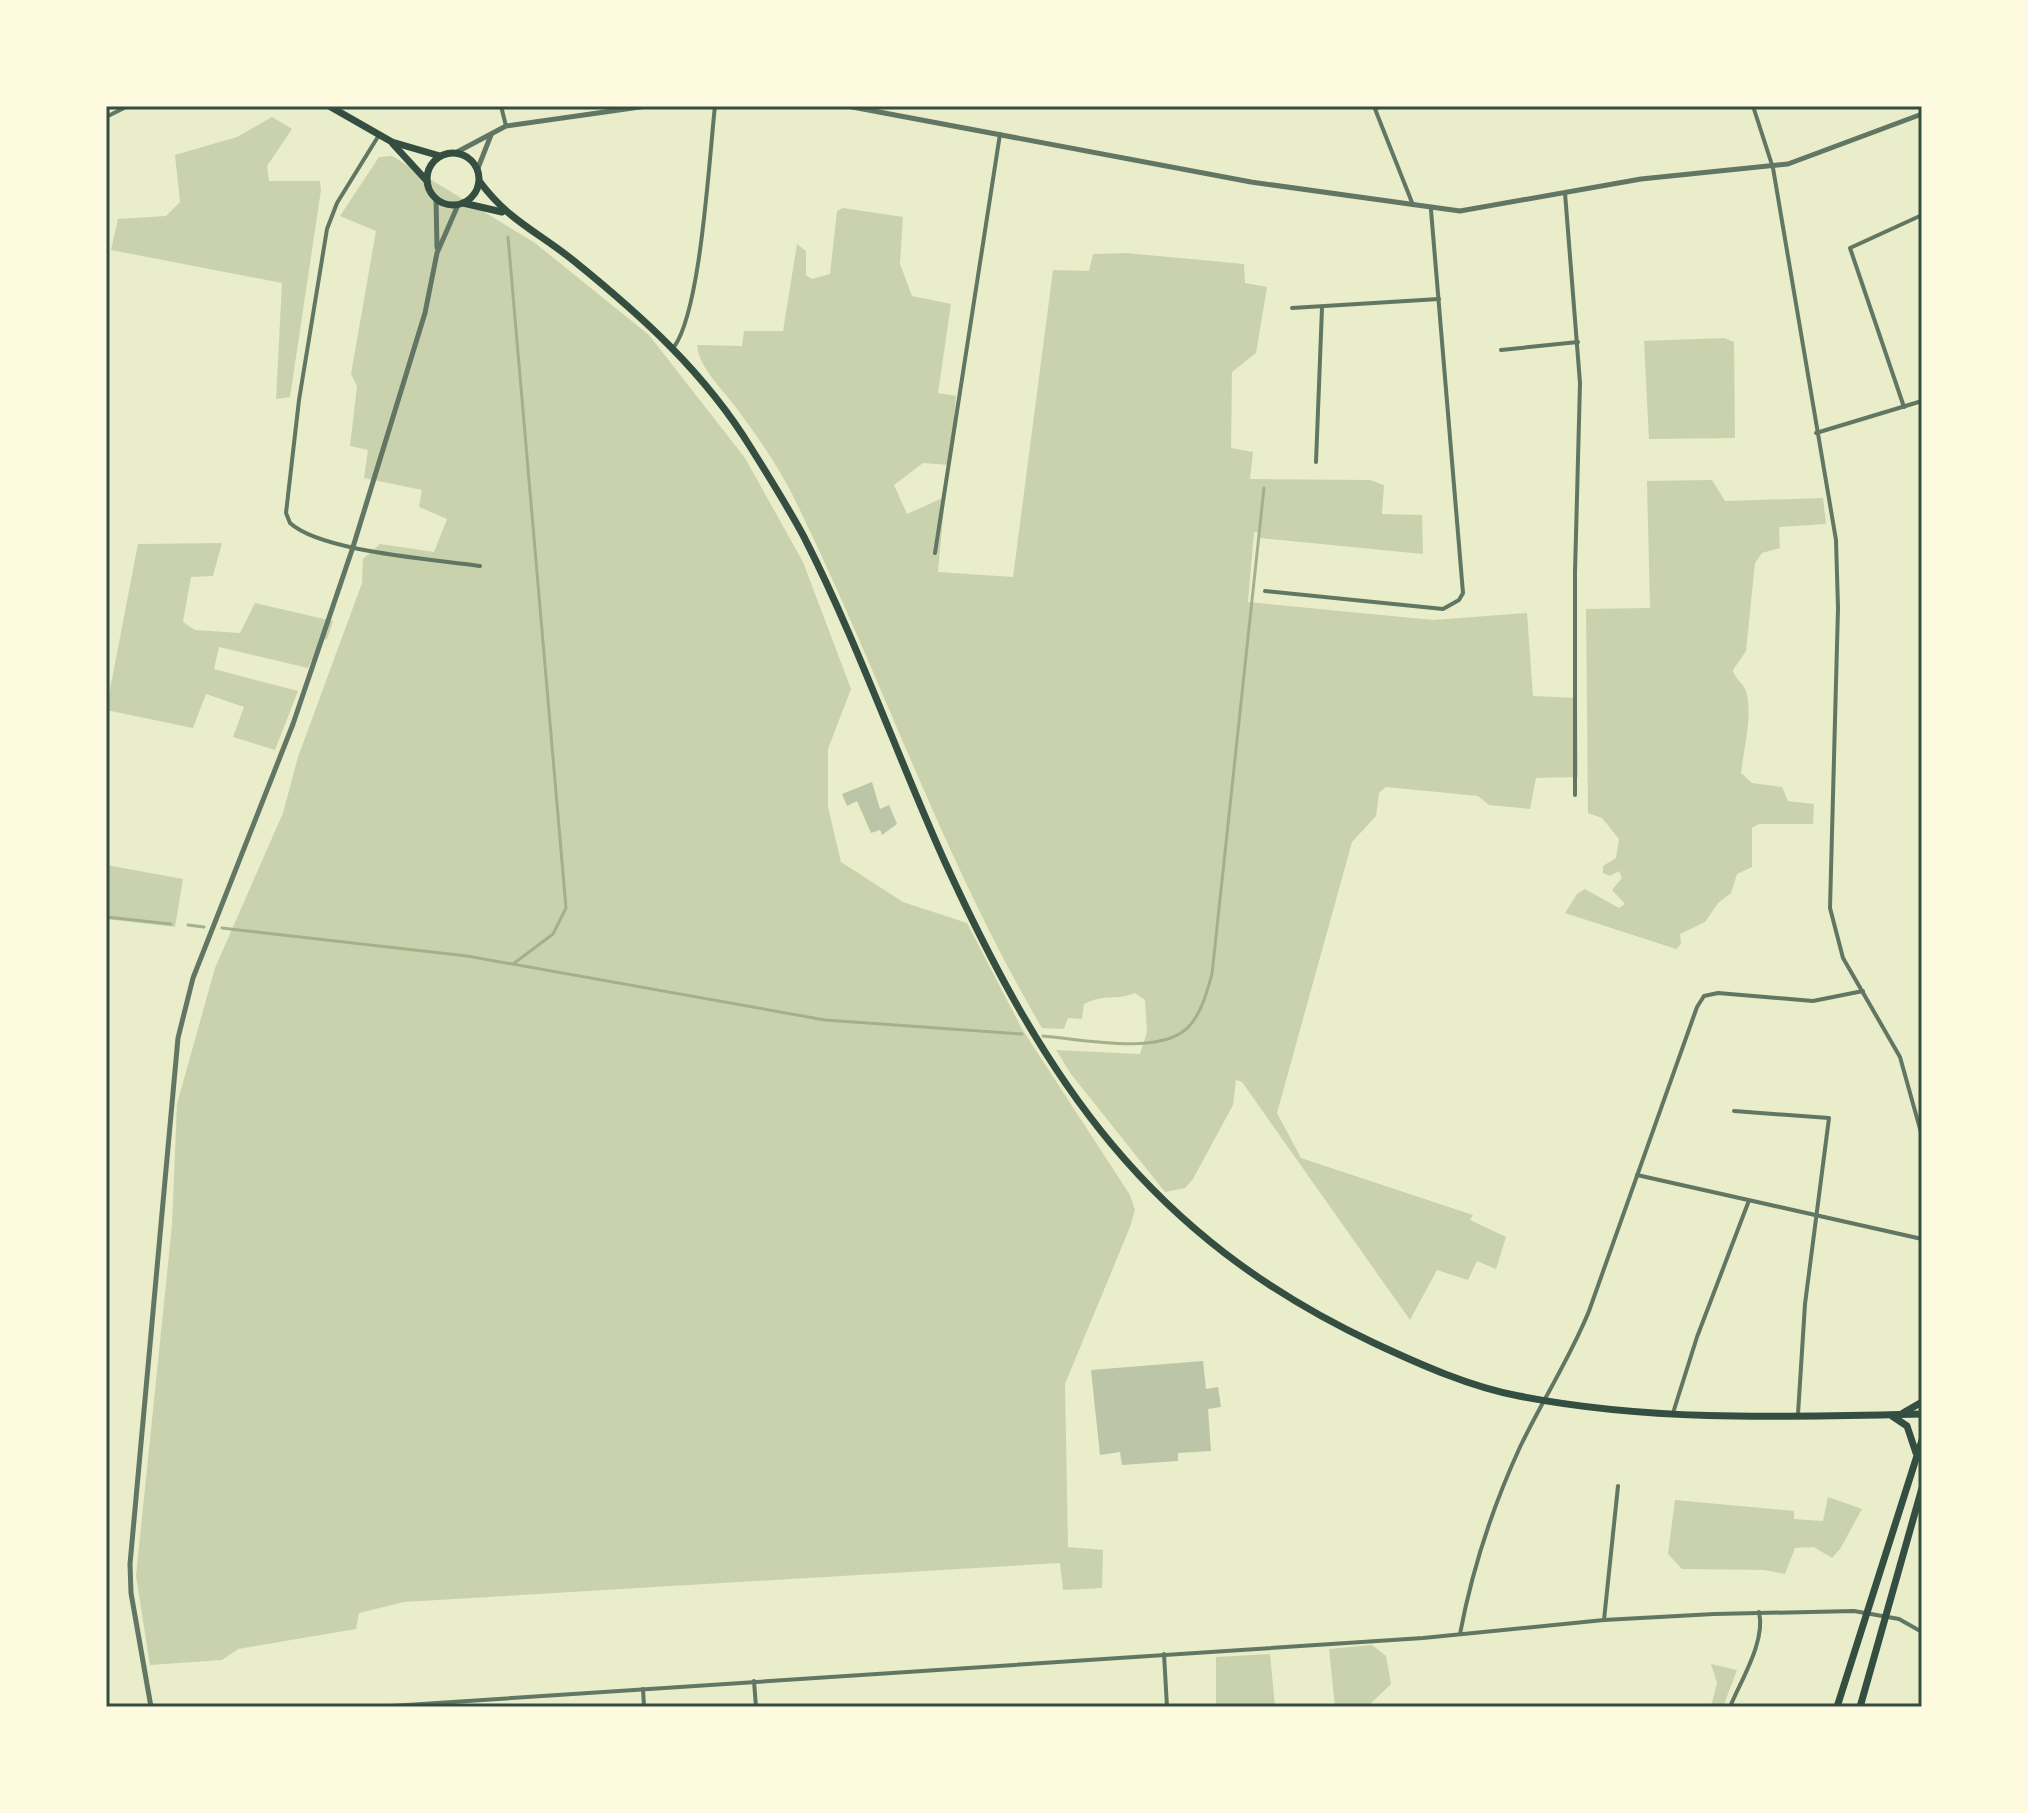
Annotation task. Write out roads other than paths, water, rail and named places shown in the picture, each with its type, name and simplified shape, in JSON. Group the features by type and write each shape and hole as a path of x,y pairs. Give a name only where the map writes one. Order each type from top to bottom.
{"main road":[{"path":"329,106 392,142 440,156 457,152 468,157 478,168 480,182 502,212 570,257 674,347 702,378 747,441 803,537 968,910 1044,1053 1113,1148 1152,1192 1189,1225 1241,1265 1306,1307 1421,1363 1489,1389 1546,1401 1673,1415 1922,1414"},
{"path":"392,142 427,181 436,198 502,212"},
{"path":"427,181 428,171 440,156"},
{"path":"460,204 474,195 480,182"},
{"path":"1890,1415 1905,1412 1922,1402"},
{"path":"1890,1415 1907,1426 1917,1457"},
{"path":"1837,1707 1922,1440"},
{"path":"1860,1707 1922,1488"}],"street":[{"path":"106,117 128,106"},
{"path":"501,106 506,126"},
{"path":"457,152 506,126 645,106"},
{"path":"674,347 684,333 693,287 715,106"},
{"path":"847,106 1251,182 1431,210 1472,210 1641,179 1773,168 1827,151 1922,113 1916,106"},
{"path":"1381,106 1375,109 1414,207"},
{"path":"1753,106 1773,168 1836,540 1838,608 1830,908 1837,942 1900,1057 1922,1136"},
{"path":"478,168 491,134"},
{"path":"935,553 1000,134"},
{"path":"379,135 337,203 327,229 286,502 290,523 300,532 353,547 480,566"},
{"path":"1565,193 1578,342 1575,795"},
{"path":"151,1707 131,1593 130,1564 178,1038 193,978 293,724 353,547 425,313 437,253 436,198"},
{"path":"437,253 460,204"},
{"path":"1265,591 1443,609 1459,600 1463,593 1431,210"},
{"path":"1904,407 1850,248 1922,215"},
{"path":"1292,308 1439,299"},
{"path":"1316,462 1322,308"},
{"path":"1501,350 1578,342"},
{"path":"1816,433 1922,401"},
{"path":"1460,1634 1495,1508 1521,1446 1589,1311 1690,1020 1704,996 1718,993 1813,1001 1863,991"},
{"path":"1734,1111 1829,1118 1803,1326 1798,1414"},
{"path":"1637,1175 1922,1239"},
{"path":"1673,1415 1697,1337 1748,1202"},
{"path":"1604,1620 1618,1486"},
{"path":"1730,1707 1757,1640 1762,1623 1759,1612"},
{"path":"376,1707 1460,1634 1604,1620 1759,1612 1866,1612 1888,1616 1922,1632"},
{"path":"1164,1654 1167,1707"},
{"path":"754,1681 756,1707"},
{"path":"643,1689 644,1707"}],"waterway":[{"path":"508,237 566,908 553,934 513,964"},
{"path":"1043,1036 1117,1044 1155,1042 1172,1038 1185,1030 1202,1004 1212,974 1264,488"},
{"path":"106,917 171,924"},
{"path":"188,925 204,927"},
{"path":"222,928 467,956 825,1020 1022,1034"}]}
